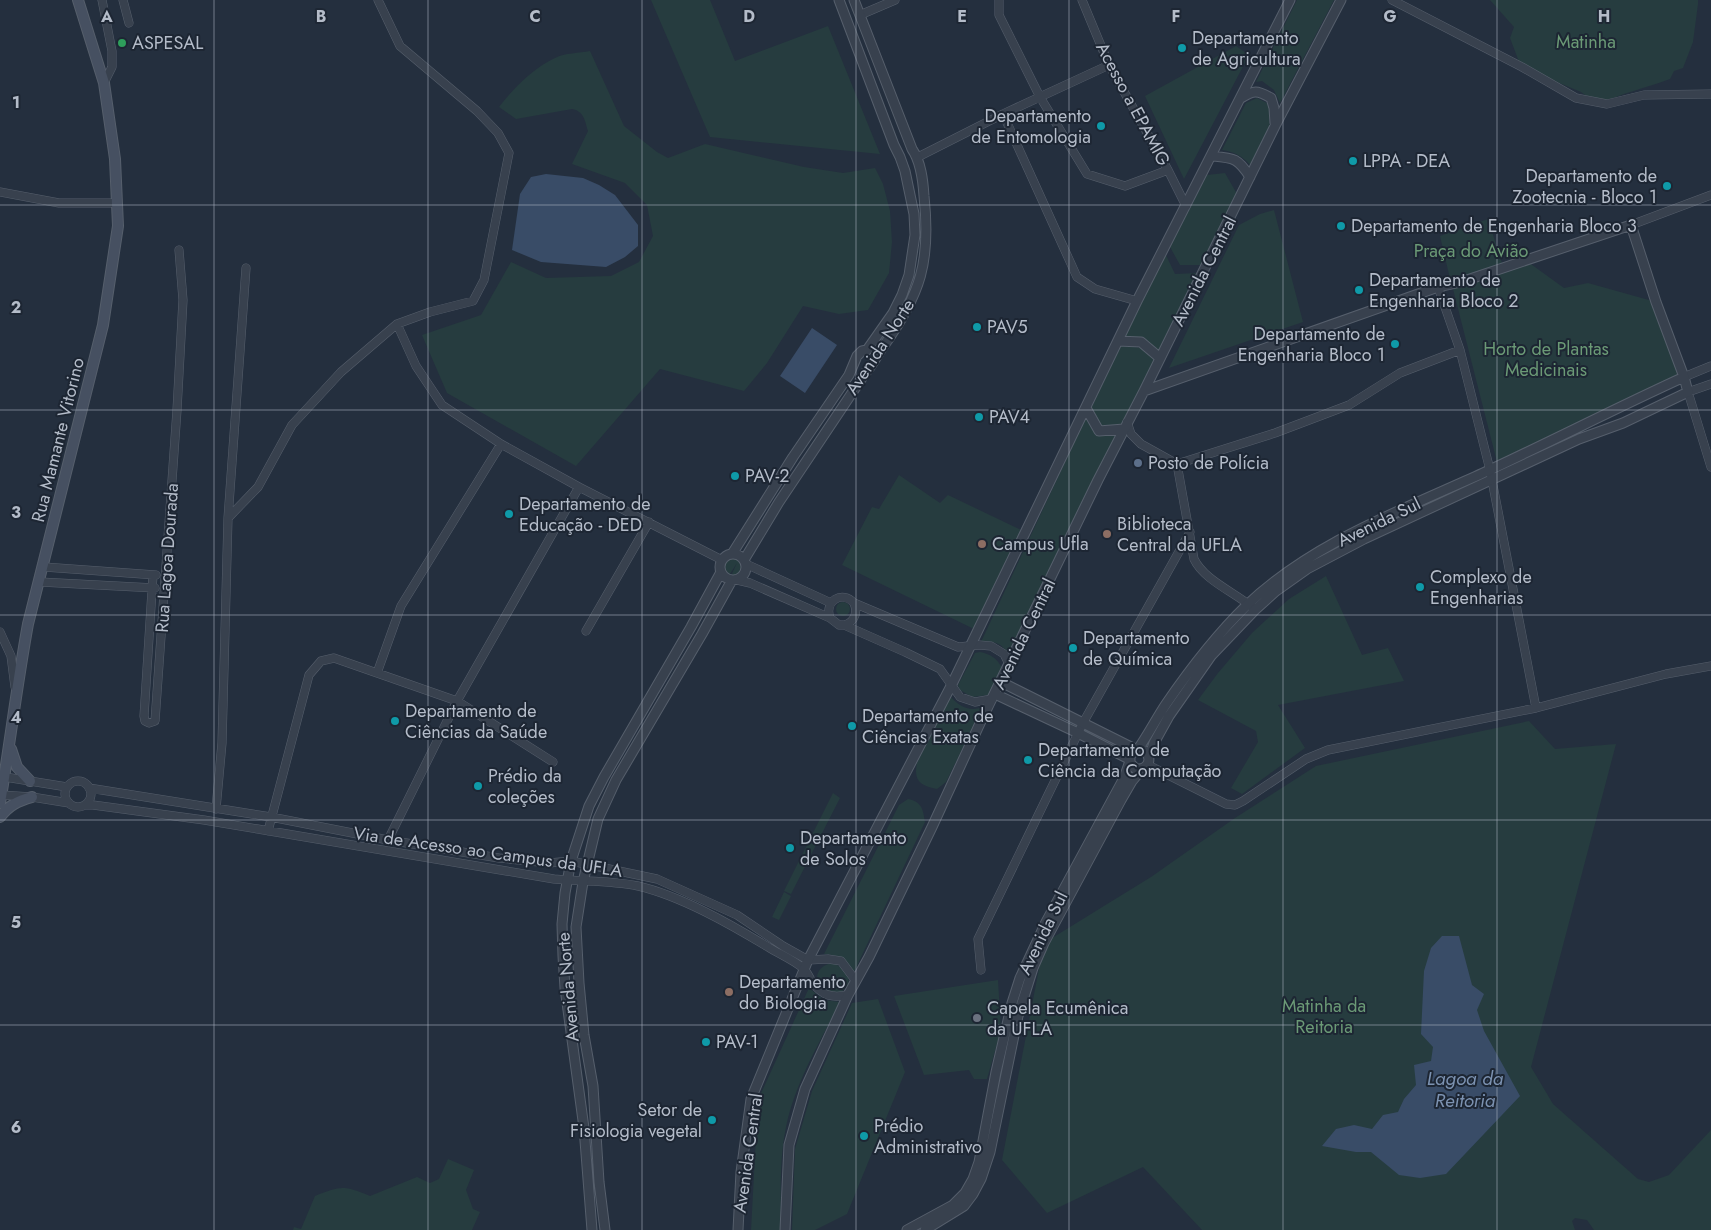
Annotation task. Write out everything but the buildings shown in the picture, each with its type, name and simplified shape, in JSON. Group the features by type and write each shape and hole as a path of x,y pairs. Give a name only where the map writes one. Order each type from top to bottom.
{"main road":[{"name":"Rua Mamante Vitorino","path":"1,799 28,624 44,567 103,325 118,226 115,159 104,83 78,0"},
{"path":"10,745 17,767 30,781"},
{"path":"0,817 7,808 32,797"}],"street":[{"path":"102,0 112,51 112,67 104,83"},
{"path":"123,0 129,23"},
{"path":"228,518 258,487 292,425 341,372 397,324 430,312 473,301 484,280 509,153 498,133 477,111 400,46 378,0"},
{"name":"Avenida Norte","path":"732,554 793,457 849,375 857,356 862,351 867,350 893,313 909,275 915,234 914,214 905,171 839,0"},
{"name":"Avenida Norte","path":"745,562 790,486 910,307 926,256 927,226 923,182 918,162 854,0"},
{"path":"860,15 895,0"},
{"path":"999,0 999,14 1040,97 1087,174 1125,186 1168,170"},
{"name":"Acesso a EPAMIG","path":"1082,0 1109,65 1186,206"},
{"name":"Avenida Central","path":"738,1230 741,1172 751,1099 808,960 952,684 1137,301 1290,0"},
{"name":"Avenida Central","path":"785,1230 789,1145 806,1089 848,995 928,835 1126,425 1275,126 1341,0"},
{"path":"1392,0 1522,67 1576,98 1607,104 1644,95 1711,94"},
{"path":"905,171 913,172 918,162 1003,114 1109,65"},
{"path":"1241,98 1253,91 1271,98 1274,108 1275,126"},
{"path":"1003,114 1078,277 1095,289 1137,301"},
{"path":"900,157 905,150 912,148"},
{"path":"1212,156 1232,157 1241,163 1250,177"},
{"path":"0,192 59,202 117,203"},
{"path":"1144,391 1438,287 1461,282 1631,225 1711,195"},
{"path":"1631,225 1656,302 1684,377 1711,467"},
{"name":"Rua Lagoa Dourada","path":"152,588 144,716 145,721 149,723 155,721 166,576 183,300 179,250"},
{"path":"216,809 222,743 228,518 246,268"},
{"path":"1438,287 1460,350 1490,470 1536,708"},
{"path":"397,324 416,366 442,405 501,444 579,487 722,560"},
{"path":"1118,341 1141,342 1160,358"},
{"path":"867,350 874,361"},
{"path":"1086,408 1099,431 1126,425 1131,434 1142,444 1177,464 1275,433 1349,405 1400,373 1460,350"},
{"path":"854,364 858,369 866,372"},
{"path":"1684,377 1711,366"},
{"name":"Avenida Sul","path":"925,1230 964,1206 981,1179 990,1152 1018,1016 1033,968 1044,943 1121,800 1132,781 1146,763 1164,725 1187,688 1252,607 1285,574 1326,548 1684,377"},
{"path":"1688,392 1711,384"},
{"name":"Avenida Sul","path":"1137,750 1192,667 1221,631 1299,575 1332,555 1579,440 1623,423 1688,392"},
{"path":"377,673 401,606 501,444"},
{"path":"1177,464 1194,559 1197,566 1252,607"},
{"path":"388,840 457,701 579,487"},
{"path":"586,631 650,522"},
{"path":"981,970 978,939 1083,723 1190,532"},
{"path":"831,602 745,562 739,555 732,554 722,560 720,565 721,572 725,578 750,583 830,618 839,625 844,625 940,669 957,693 968,700 974,702 994,697 1078,733 1130,760"},
{"path":"735,580 744,573 745,562"},
{"path":"44,567 166,576"},
{"path":"76,584 77,570"},
{"name":"Avenida Norte","path":"592,1230 584,1128 565,988 562,924 567,881 571,861 589,806 721,572"},
{"path":"152,588 153,575"},
{"name":"Avenida Norte","path":"605,1230 599,1182 593,1086 584,1035 579,983 576,927 583,882 598,819 616,780 735,580"},
{"path":"40,582 165,588"},
{"path":"830,618 828,610 831,602 837,598 846,598 958,647 979,645 996,648 1004,654 1009,664"},
{"path":"844,625 855,617 854,603"},
{"path":"0,632 11,656 16,698"},
{"path":"268,831 309,675 321,661 334,658 457,701 553,762"},
{"path":"1137,750 1131,753 1130,760 1134,768 1146,763 1226,804 1236,805 1306,760 1328,750 1536,708 1666,674 1711,666"},
{"path":"1001,682 1137,750 1145,751 1146,763"},
{"name":"Avenida Sul","path":"907,1230 953,1205 965,1193 973,1179 980,1162 996,1072 1012,1003 1020,978 1046,922 1124,778 1130,760"},
{"path":"1,799 32,797 76,807 85,805 90,798 89,788 86,784 77,782 67,787 5,777"},
{"path":"67,787 65,796 69,804"},
{"name":"Via de Acesso ao Campus da UFLA","path":"89,788 271,817 388,840 499,858 549,863 571,861 632,873 666,883 737,915 783,946 808,960"},
{"name":"Via de Acesso ao Campus da UFLA","path":"85,805 204,820 567,881 596,881 636,886 656,891 732,925 805,970"},
{"path":"808,960 828,958 840,961 856,980"},
{"path":"805,970 816,987 826,996 848,995"}],"green space":[{"path":"651,0 710,0 735,61 828,26 880,154 710,137"},
{"path":"1297,0 1334,0 1280,103 1274,90 1262,81 1256,82"},
{"name":"Matinha","path":"1490,0 1698,0 1698,4 1693,42 1683,68 1674,71 1670,79 1598,105 1581,92 1521,67 1510,38 1514,27"},
{"path":"1236,46 1249,55 1184,179 1145,96"},
{"path":"590,51 624,126 657,152 668,158 705,144 804,167 843,173 875,168 883,184 890,211 892,242 889,273 868,310 839,314 803,306 767,363 744,391 660,369 576,466 447,393 422,335 481,315 511,262 546,278 611,276 639,262 653,236 647,205 625,183 572,164 588,131 582,114 572,109 516,119 499,107 524,80 547,62 563,55"},
{"path":"1257,98 1269,104 1270,128 1251,166 1238,155 1222,150 1246,103"},
{"path":"1225,173 1237,194 1201,265 1180,265 1170,247 1207,175"},
{"path":"1274,210 1303,322 1169,368 1239,225 1260,214"},
{"name":"Praça do Avião","path":"1488,219 1503,266 1451,283 1440,236"},
{"path":"1165,253 1175,274 1198,273 1159,354 1124,339"},
{"name":"Horto de Plantas Medicinais","path":"1528,262 1564,288 1588,283 1656,302 1683,376 1497,462 1452,285"},
{"path":"1121,346 1143,348 1156,360 1122,426 1099,428 1091,408"},
{"path":"1086,417 1097,435 1119,432 1008,654 997,643 981,642"},
{"path":"899,475 940,503 948,495 1021,530 974,629 842,565 872,507 879,509"},
{"path":"728,556 740,558 744,566 737,578 730,578 737,563 728,577 723,573 722,565"},
{"path":"1326,576 1362,655 1388,648 1404,681 1278,705 1305,748 1242,794 1231,788 1258,742 1256,731 1198,700 1252,633 1289,599"},
{"path":"840,602 846,602 850,609 846,616 840,616 836,612 836,606"},
{"path":"980,652 993,657 1002,668 989,695 972,697 960,690 958,685 975,653"},
{"path":"950,696 965,708 983,707 946,782 937,789 919,782 916,769 917,763"},
{"name":"Matinha da Reitoria","path":"1529,721 1555,749 1616,744 1531,1067 1553,1104 1638,1179 1649,1182 1669,1175 1711,1130 1711,1230 1594,1230 1587,1220 1575,1218 1572,1221 1575,1230 1202,1230 1143,1167 1047,1213 1002,1160 1044,943 1151,877 1235,818 1316,766"},
{"path":"833,793 840,798 791,894 784,891"},
{"path":"908,799 919,804 925,822 854,972 842,959 824,954 899,805"},
{"path":"784,892 791,896 779,920 772,917"},
{"path":"833,963 843,969 849,982 844,990 838,994 822,988 817,977 819,970 825,965"},
{"path":"998,980 1001,1030 987,1079 974,1079 969,1070 924,1075 894,996"},
{"path":"809,988 824,1000 840,1002 809,1063 790,1111 782,1153 781,1230 751,1230 758,1100"},
{"path":"878,999 905,1072 847,1214 815,1230 792,1230 795,1149 812,1091 852,1003"},
{"path":"448,1159 474,1170 466,1190 473,1209 480,1212 472,1230 293,1230 294,1227 301,1229 315,1196 342,1188 370,1196 417,1177 430,1183 439,1179"}],"water":[{"path":"546,174 583,178 615,195 638,225 638,246 625,257 606,267 541,262 512,250 520,194 531,177"},
{"path":"812,328 837,345 805,393 780,376"},
{"name":"Lagoa da Reitoria","path":"1442,936 1459,936 1472,985 1484,994 1477,1010 1484,1031 1520,1096 1446,1174 1420,1178 1399,1175 1371,1152 1356,1152 1322,1146 1336,1129 1354,1125 1372,1129 1383,1115 1398,1112 1404,1099 1416,1085 1414,1065 1431,1061 1433,1047 1421,1034 1424,971 1431,948"}],"place":[{"name":"ASPESAL","path":"122,43"},
{"name":"Departamento de Agricultura","path":"1182,48"},
{"name":"Departamento de Entomologia","path":"1101,126"},
{"name":"LPPA - DEA","path":"1353,161"},
{"name":"Departamento de Zootecnia - Bloco 1","path":"1667,186"},
{"name":"Departamento de Engenharia Bloco 3","path":"1341,226"},
{"name":"Departamento de Engenharia Bloco 2","path":"1359,290"},
{"name":"PAV5","path":"977,327"},
{"name":"Departamento de Engenharia Bloco 1","path":"1395,344"},
{"name":"PAV4","path":"979,417"},
{"name":"Posto de Polícia","path":"1138,463"},
{"name":"PAV-2","path":"735,476"},
{"name":"Departamento de Educação - DED","path":"509,514"},
{"name":"Biblioteca Central da UFLA","path":"1107,534"},
{"name":"Campus Ufla","path":"982,544"},
{"name":"Complexo de Engenharias","path":"1420,587"},
{"name":"Departamento de Química","path":"1073,648"},
{"name":"Departamento de Ciências da Saúde","path":"395,721"},
{"name":"Departamento de Ciências Exatas","path":"852,726"},
{"name":"Departamento de Ciência da Computação","path":"1028,760"},
{"name":"Prédio da coleções","path":"478,786"},
{"name":"Departamento de Solos","path":"790,848"},
{"name":"Departamento do Biologia","path":"729,992"},
{"name":"Capela Ecumênica da UFLA","path":"977,1018"},
{"name":"PAV-1","path":"706,1042"},
{"name":"Setor de Fisiologia vegetal","path":"712,1120"},
{"name":"Prédio Administrativo","path":"864,1136"}]}
